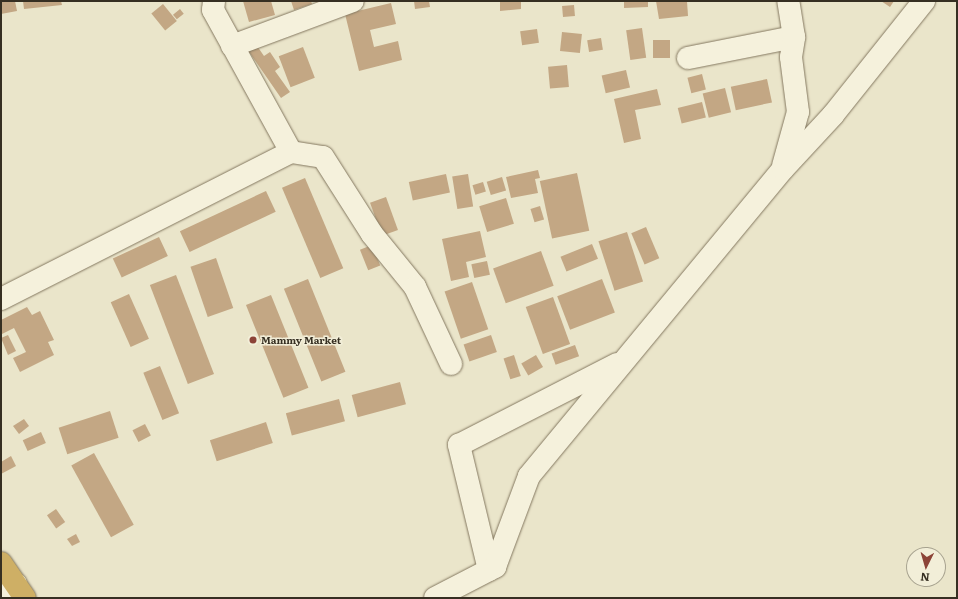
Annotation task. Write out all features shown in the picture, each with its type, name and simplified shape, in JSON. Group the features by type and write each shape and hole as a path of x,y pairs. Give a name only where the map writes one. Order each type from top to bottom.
{"highway":[{"path":"1,563 14,591"}],"street":[{"path":"214,1 213,10 291,152"},
{"path":"232,46 353,1"},
{"path":"783,169 798,112 792,57 794,37 788,1"},
{"path":"435,598 495,567 529,476 783,169 833,115 924,1"},
{"path":"688,58 794,37"},
{"path":"1,299 291,152 323,157 372,234 415,287 451,364"},
{"path":"489,570 459,444 624,360"}],"building":[{"path":"1,1 15,1 17,11 1,14"},
{"path":"23,1 61,1 62,5 24,9"},
{"path":"243,1 271,1 275,15 249,22"},
{"path":"291,1 311,1 312,4 294,10"},
{"path":"414,1 429,1 430,7 415,9"},
{"path":"500,1 521,1 521,9 500,11"},
{"path":"624,1 648,1 648,7 624,8"},
{"path":"656,1 687,1 688,16 659,19"},
{"path":"881,1 894,1 890,7"},
{"path":"391,3 396,24 370,30 374,47 398,41 402,60 359,71 345,14"},
{"path":"163,4 177,21 165,31 151,13"},
{"path":"574,5 575,16 563,17 562,6"},
{"path":"180,9 184,14 177,19 173,15"},
{"path":"642,28 646,58 630,60 626,30"},
{"path":"537,29 539,43 522,45 520,31"},
{"path":"562,32 582,34 580,53 560,51"},
{"path":"601,38 603,50 589,52 587,40"},
{"path":"653,40 670,40 670,58 653,58"},
{"path":"255,43 264,56 270,52 280,67 275,71 290,92 281,98 247,49"},
{"path":"303,47 315,78 291,87 279,56"},
{"path":"567,65 569,87 550,89 548,67"},
{"path":"626,70 630,88 606,93 602,76"},
{"path":"702,74 706,90 691,93 687,78"},
{"path":"767,79 772,102 736,110 731,87"},
{"path":"725,88 731,112 709,118 703,94"},
{"path":"657,89 661,105 635,110 641,139 624,143 614,99"},
{"path":"702,102 706,118 682,124 678,108"},
{"path":"538,170 540,178 535,179 538,193 511,198 506,177"},
{"path":"577,173 589,231 552,239 540,181"},
{"path":"446,174 450,193 413,200 409,182"},
{"path":"468,174 473,207 457,209 452,177"},
{"path":"502,177 506,190 491,195 487,182"},
{"path":"305,178 343,268 320,278 282,188"},
{"path":"483,182 486,192 475,195 472,185"},
{"path":"266,191 276,212 190,252 180,231"},
{"path":"386,197 398,230 382,236 370,203"},
{"path":"506,198 514,224 487,232 479,206"},
{"path":"540,206 544,219 535,222 530,209"},
{"path":"646,227 659,258 645,265 631,233"},
{"path":"480,231 486,257 466,262 469,277 451,281 442,239"},
{"path":"627,232 643,281 615,291 598,241"},
{"path":"159,237 168,256 122,278 113,259"},
{"path":"592,244 598,259 566,272 560,257"},
{"path":"372,245 380,265 368,270 360,250"},
{"path":"541,251 554,286 506,303 493,268"},
{"path":"216,258 233,308 208,317 190,267"},
{"path":"487,261 490,275 474,278 471,264"},
{"path":"176,275 214,374 188,384 150,285"},
{"path":"308,279 345,372 321,381 284,289"},
{"path":"602,279 615,313 570,330 557,296"},
{"path":"472,282 488,329 461,339 445,291"},
{"path":"129,294 149,339 131,347 111,302"},
{"path":"271,295 308,388 283,398 246,305"},
{"path":"553,297 570,344 543,354 526,307"},
{"path":"27,307 32,315 40,311 54,340 48,342 54,355 20,372 13,358 26,352 14,328 2,334 1,320"},
{"path":"8,335 16,351 8,355 1,338"},
{"path":"491,335 497,352 469,361 464,344"},
{"path":"575,345 579,356 556,365 552,354"},
{"path":"514,355 521,376 510,379 504,358"},
{"path":"536,355 543,367 528,376 521,364"},
{"path":"160,366 179,413 162,420 143,373"},
{"path":"400,382 406,404 358,417 352,395"},
{"path":"339,399 345,421 292,435 286,413"},
{"path":"110,411 119,438 67,454 59,428"},
{"path":"24,419 29,426 19,434 13,426"},
{"path":"266,422 273,443 217,461 210,440"},
{"path":"145,424 151,436 138,442 133,430"},
{"path":"41,432 46,443 28,451 23,440"},
{"path":"94,453 134,525 111,537 71,466"},
{"path":"11,456 16,466 1,474 1,462"},
{"path":"56,509 65,522 56,528 47,515"},
{"path":"76,534 80,542 72,546 67,539"}],"place":[{"name":"Mammy Market","path":"253,340"}]}
